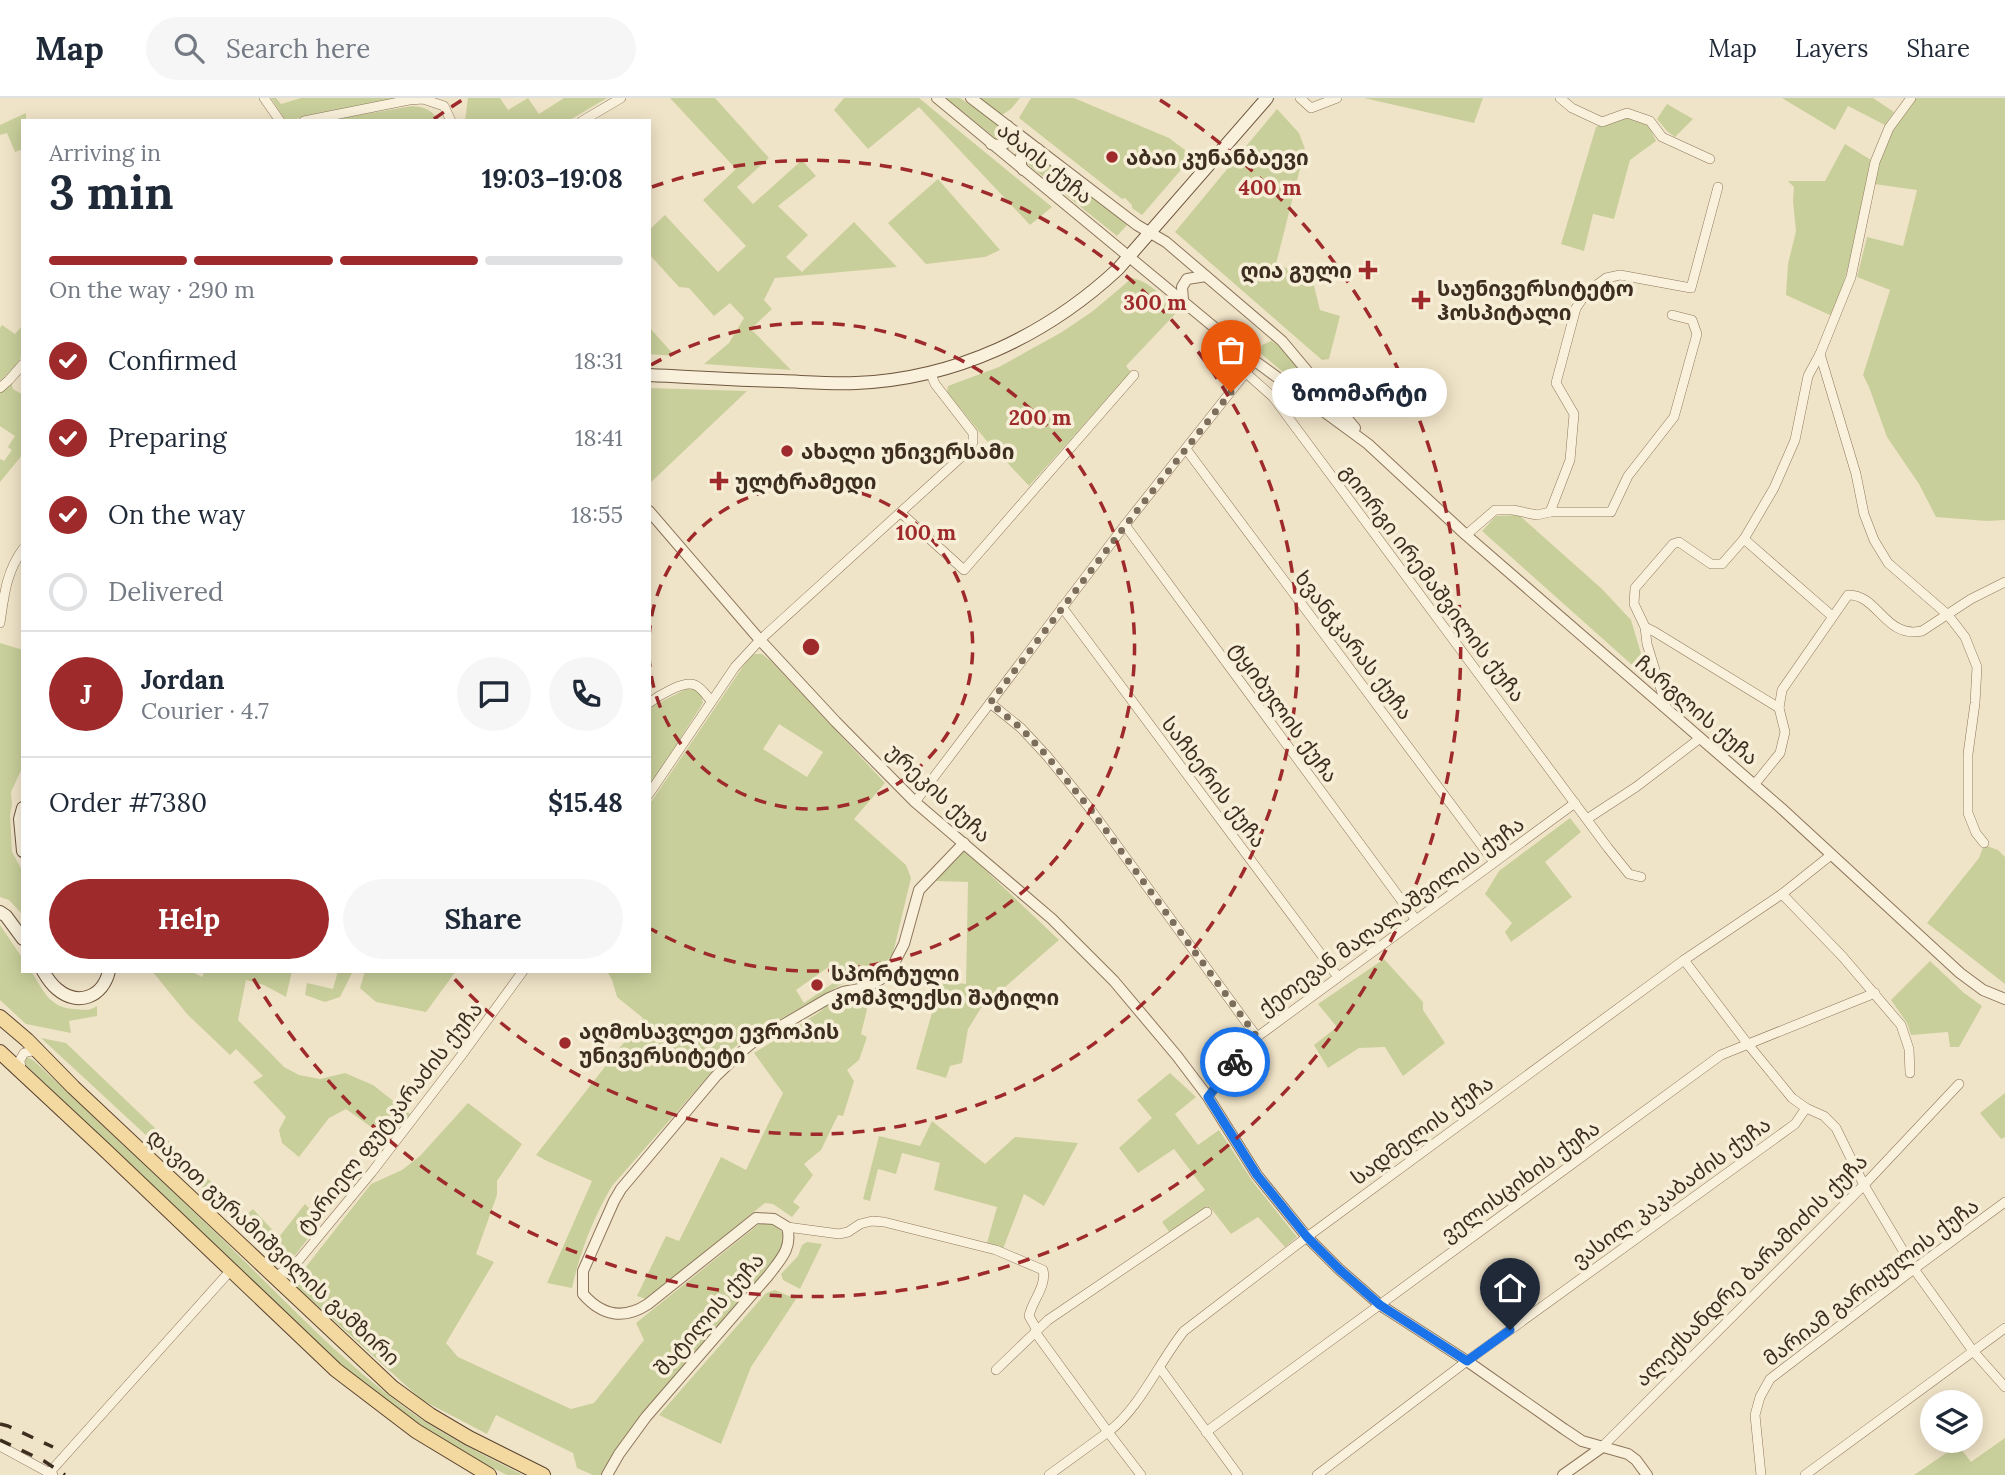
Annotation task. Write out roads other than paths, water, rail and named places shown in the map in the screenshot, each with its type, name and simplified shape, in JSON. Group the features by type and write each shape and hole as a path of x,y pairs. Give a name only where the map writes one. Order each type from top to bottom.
{"main road":[{"path":"651,375 834,384 878,382 952,368 989,354 1031,333 1098,287 1129,256 1267,98"},
{"path":"0,912 21,936"},
{"path":"45,973 59,991 77,999 97,994 108,973"},
{"name":"დავით გურამიშვილის გამზირი","path":"0,1017 393,1388 430,1415 469,1438 542,1475"},
{"name":"დავით გურამიშვილის გამზირი","path":"0,1052 358,1389 416,1431 489,1475"}],"street":[{"path":"264,98 279,119"},
{"path":"585,119 621,98"},
{"name":"აბაის ქუჩა","path":"937,98 1129,256"},
{"name":"აბაის ქუჩა","path":"971,98 1149,232"},
{"path":"1300,98 1311,108 1337,98"},
{"path":"1560,98 1572,108 1602,122 1628,113 1650,121 1661,137 1710,159"},
{"path":"1667,709 1647,644 1645,627 1634,604 1635,588 1673,544 1679,542 1711,564 1722,564 1744,539 1774,488 1795,440 1808,376 1820,354 1851,277 1875,162 1889,128 1911,98"},
{"path":"314,119 423,99 446,102 451,119"},
{"path":"991,144 1003,145 1008,142 1011,134 1007,125"},
{"path":"1023,170 1021,156 1030,149 1038,149"},
{"path":"1550,512 1570,460 1574,414 1556,383 1576,308 1587,292 1606,278 1620,275 1691,288 1718,187"},
{"name":"ჩარგლის ქუჩა","path":"1149,232 1166,242 1282,341 1368,444"},
{"name":"ჩარგლის ქუჩა","path":"1129,256 1255,360 1368,444 1466,535 1754,785 1960,973 1983,990 2005,999"},
{"path":"1183,300 1181,292 1184,283 1195,277 1206,276"},
{"path":"1466,535 1495,510 1513,510 1537,515 1550,512 1611,512 1628,476 1674,417 1698,334 1692,320 1672,315"},
{"path":"1820,354 1856,474 1864,514 1874,540 1888,563 1948,615 1965,637 1977,667 1968,754 1968,813 1976,833 1984,842"},
{"path":"915,802 1062,607 1255,360"},
{"path":"0,388 21,366"},
{"path":"651,791 735,667 760,640 970,449 973,433 935,384 932,373"},
{"name":"გიორგი ირემაშვილის ქუჩა","path":"1246,373 1273,397 1629,874 1642,877"},
{"path":"901,513 964,570 1134,375"},
{"name":"ხვანჭკარას ქუჩა","path":"1186,449 1494,862"},
{"name":"ურეკის ქუჩა","path":"651,513 760,640 915,802 1052,919 1114,981 1178,1056 1208,1097 1257,1175 1307,1237 1339,1269 1380,1305 1467,1361 1582,1441 1628,1454 1647,1475"},
{"name":"ტყიბულის ქუჩა","path":"1125,526 1416,920"},
{"path":"1744,539 1832,616"},
{"path":"0,623 6,581 21,552"},
{"path":"1754,785 1780,753 1785,732 1779,708 1782,690 1848,595 1865,599 1890,624 1913,633 1922,631 1971,599 2005,582"},
{"name":"საჩხერის ქუჩა","path":"1062,607 1338,977"},
{"path":"1645,627 1779,708"},
{"path":"651,702 658,696 688,684 701,688 711,701"},
{"path":"990,703 1021,728 1091,810 1257,1037"},
{"path":"1587,819 1636,787 1699,739"},
{"name":"ქეთევან მაღალაშვილის ქუჩა","path":"1208,1097 1257,1037 1575,803"},
{"name":"შატილის ქუჩა","path":"607,1475 646,1417 787,1253 790,1236 787,1227 774,1219 756,1218 636,1312 623,1315 607,1312 583,1294 583,1271 614,1201 621,1189 716,1076 752,1043 829,998 865,988 881,979 891,969 904,944 919,890 964,844"},
{"name":"სადმელის ქუჩა","path":"1049,1475 1118,1424 1184,1331 1307,1237 1684,960 1782,894 1831,855"},
{"path":"1782,894 1875,993 1901,1025 1909,1049 1910,1073"},
{"path":"1684,960 1792,1098 1824,1116 1836,1128 1864,1185 1914,1269 1973,1351 2005,1387"},
{"name":"ტარიელ ფუტკარაძის ქუჩა","path":"274,1278 299,1260 372,1172 522,973"},
{"name":"ველისციხის ქუჩა","path":"1206,1432 1721,1055 1875,993"},
{"path":"22,1071 20,1060 24,1053 32,1051 40,1054"},
{"name":"ალექსანდრე ბარამიძის ქუჩა","path":"1563,1475 1601,1448 1864,1185 1959,1084"},
{"name":"ვასილ კაკაბაძის ქუჩა","path":"1317,1475 1467,1361 1795,1124 1806,1108"},
{"name":"მარიამ გარიყულის ქუჩა","path":"1761,1475 1755,1415 1760,1397 1770,1379 2005,1202"},
{"path":"996,1370 1048,1320 1207,1212"},
{"path":"787,1227 839,1234 860,1224 884,1222 996,1250 1043,1270 1044,1281 1029,1317 1036,1331 1141,1475"},
{"path":"0,1446 51,1474 231,1270"},
{"path":"1805,1475 2005,1328"},
{"path":"1160,1368 1238,1475"}],"railway":[{"path":"0,1424 53,1447"},
{"path":"0,1440 44,1461 65,1475"}],"place":[{"name":"აბაი კუნანბაევი","path":"1112,157"},
{"name":"ღია გული","path":"1368,270"},
{"name":"საუნივერსიტეტო ჰოსპიტალი","path":"1421,300"},
{"name":"ზოომარტი","path":"1231,392"},
{"name":"ახალი უნივერსამი","path":"787,451"},
{"name":"ულტრამედი","path":"719,481"},
{"name":"სპორტული კომპლექსი შატილი","path":"817,985"},
{"name":"აღმოსავლეთ ევროპის უნივერსიტეტი","path":"565,1043"}]}
